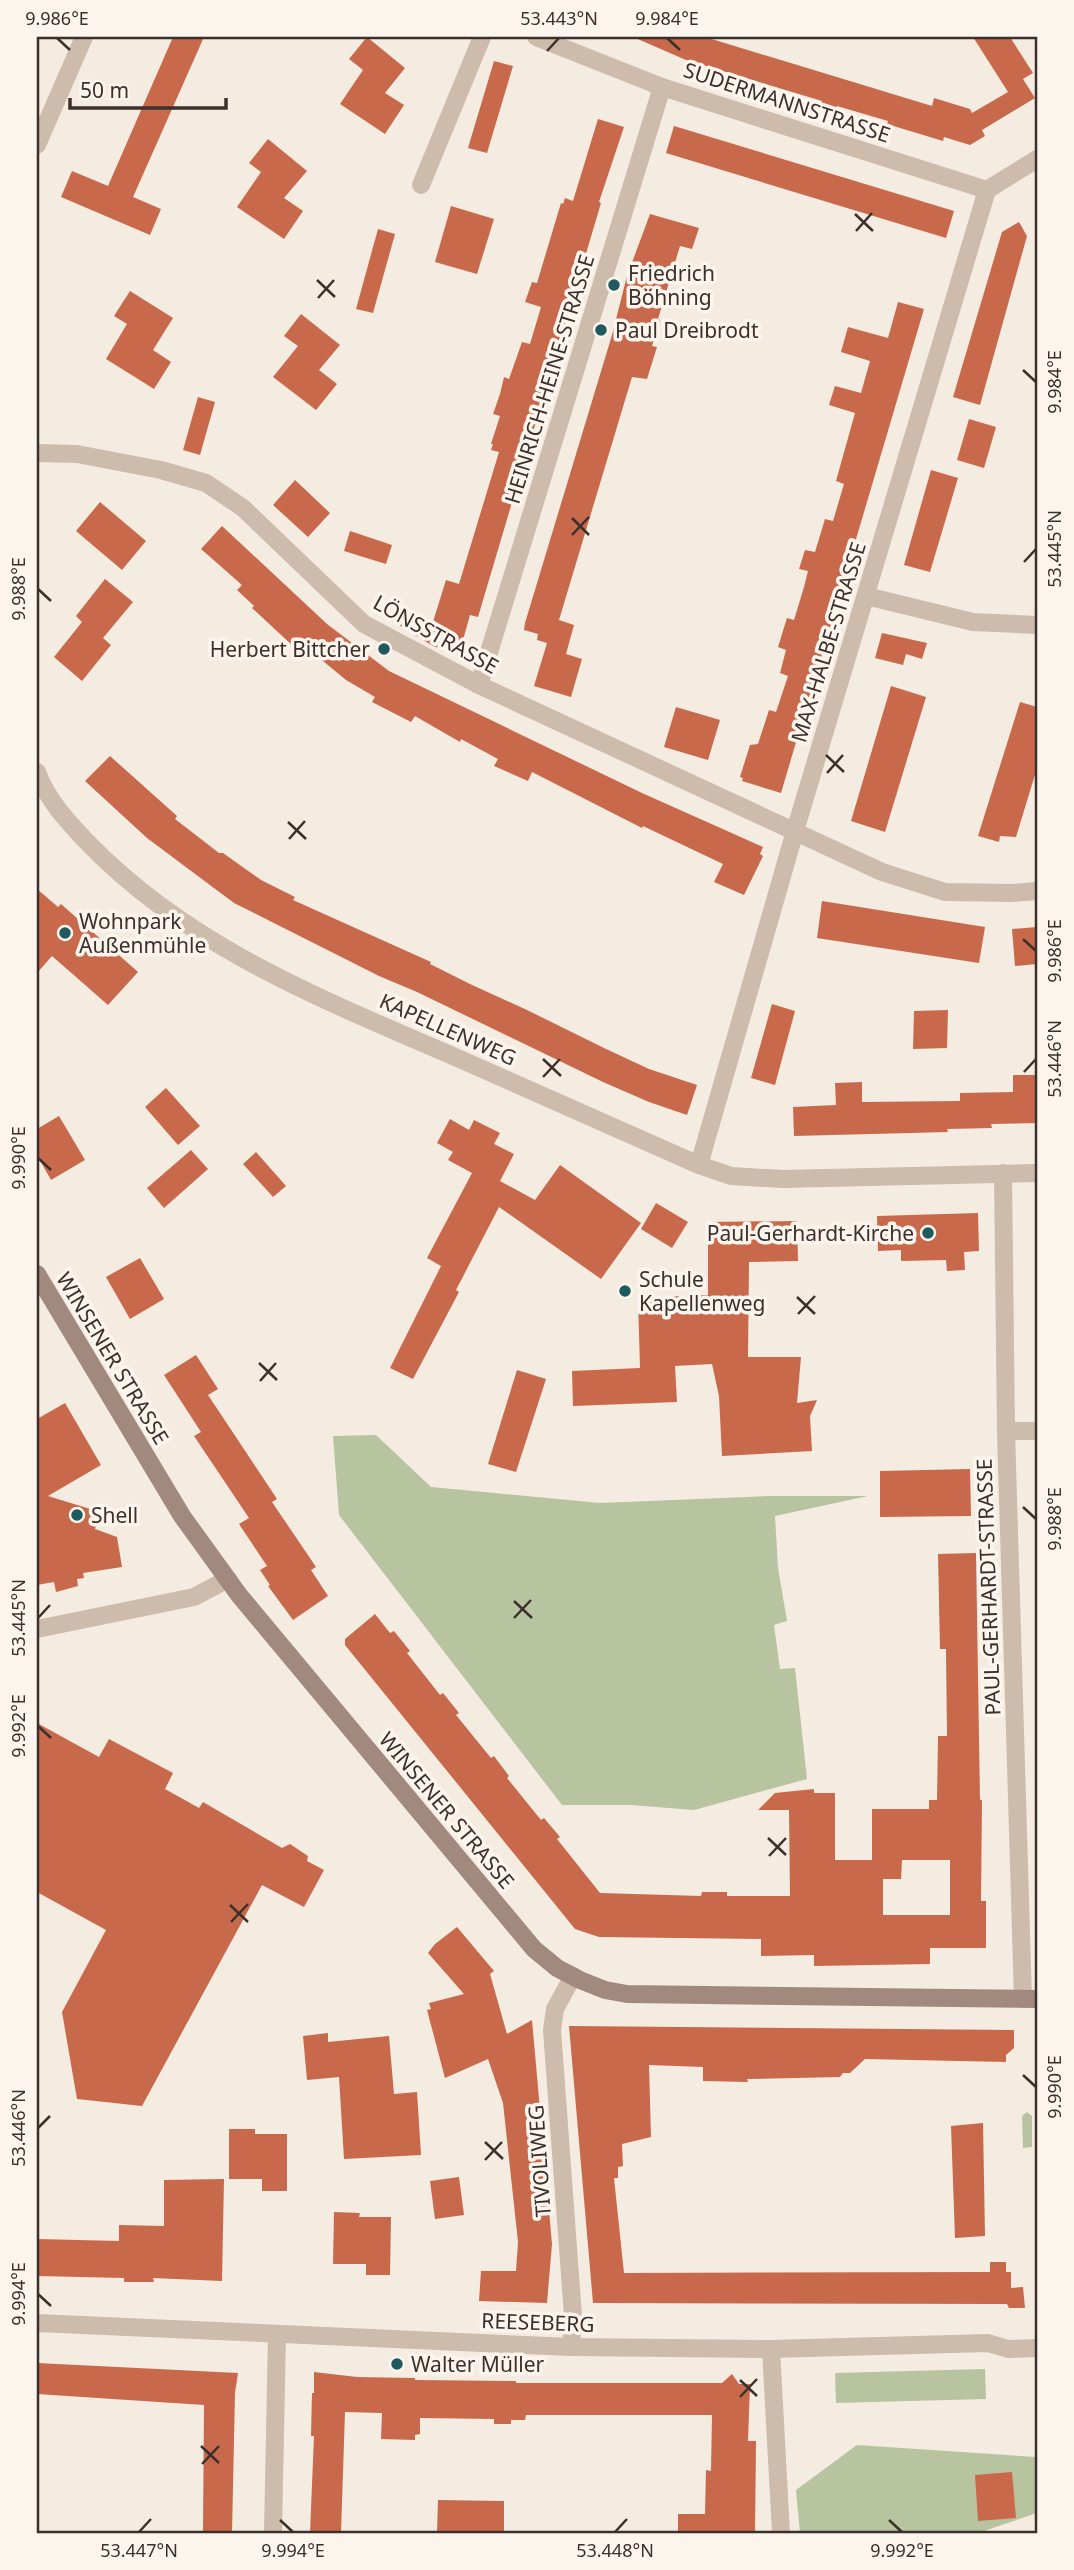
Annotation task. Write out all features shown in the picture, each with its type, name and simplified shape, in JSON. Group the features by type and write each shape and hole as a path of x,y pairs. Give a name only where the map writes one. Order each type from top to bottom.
{"main road":[{"name":"WINSENER STRASSE","path":"37,1274 182,1516 228,1579 534,1949 556,1968 605,1990 627,1994 1030,1999"}],"street":[{"path":"37,145 84,37"},
{"path":"421,185 482,37"},
{"name":"SUDERMANNSTRASSE","path":"536,37 662,87 987,190"},
{"name":"HEINRICH-HEINE-STRASSE","path":"480,685 662,87"},
{"path":"987,190 1037,159"},
{"name":"MAX-HALBE-STRASSE","path":"699,1165 795,831 987,190"},
{"name":"LÖNSSTRASSE","path":"37,453 77,454 161,470 206,483 243,508 364,624 480,685 882,872 945,892 1012,894 1037,891"},
{"path":"866,596 973,622 1037,625"},
{"name":"KAPELLENWEG","path":"37,772 61,813 113,869 179,922 218,946 253,966 415,1040 699,1165 731,1176 783,1179 1037,1173"},
{"name":"PAUL-GERHARDT-STRASSE","path":"1003,1174 1006,1431 1030,1999"},
{"path":"1006,1431 1037,1431"},
{"path":"37,1629 194,1597 228,1579"},
{"name":"TIVOLIWEG","path":"571,2347 573,2316 552,2030 555,2009 573,1976"},
{"name":"REESEBERG","path":"37,2323 571,2347 771,2349 988,2343 1008,2349 1037,2348"},
{"path":"272,2533 277,2334"},
{"path":"771,2349 781,2533"}],"green space":[{"path":"376,1435 431,1487 600,1503 769,1496 868,1496 775,1516 778,1568 787,1621 774,1625 780,1669 795,1668 807,1779 694,1810 631,1805 562,1805 339,1515 333,1436"},
{"path":"1027,2112 1032,2116 1032,2147 1023,2148 1022,2116"},
{"path":"985,2369 986,2399 836,2403 835,2373"},
{"path":"857,2445 1036,2457 1037,2513 978,2533 800,2533 796,2490"}],"building":[{"path":"173,37 204,37 133,197 161,209 150,235 61,197 72,171 108,186"},
{"path":"367,37 405,68 385,93 404,105 385,134 340,104 363,70 349,59"},
{"path":"633,37 705,37 932,106 934,98 970,109 972,113 1008,92 973,37 1010,37 1033,73 1023,79 1035,98 982,130 985,136 970,145 944,137 943,141 887,124 888,121 837,106 836,109 821,105 822,101 686,60"},
{"path":"494,61 513,66 487,153 468,148"},
{"path":"598,119 624,127 599,202 601,203 478,617 470,615 459,654 433,646 389,619 398,605 432,625 446,580 459,584 499,452 491,450 500,416 493,414 504,377 509,379 522,342 530,344 541,307 525,302 532,282 537,283 561,203 563,204 565,198 573,201"},
{"path":"674,126 954,211 946,238 666,153"},
{"path":"268,139 307,171 284,198 303,211 284,239 237,207 261,172 249,163"},
{"path":"451,206 494,219 477,274 435,262"},
{"path":"650,214 699,228 692,249 680,246 658,319 660,320 652,346 657,347 647,379 632,377 559,620 574,625 566,654 582,659 571,697 534,686 547,643 537,640 538,634 524,630 525,623 612,335 627,276"},
{"path":"1019,222 1027,236 980,405 953,397 1002,232"},
{"path":"378,229 395,234 373,313 356,309"},
{"path":"130,291 173,318 153,350 171,362 154,389 106,359 127,324 114,316"},
{"path":"898,302 924,309 781,793 742,781 743,778 740,777 750,745 758,744 769,710 776,712 788,676 780,673 786,650 778,647 787,618 794,620 804,587 808,571 799,569 805,550 815,552 825,519 833,521 844,484 836,481 855,413 829,405 835,386 861,393 870,361 841,352 848,327 888,338"},
{"path":"301,314 340,345 319,370 337,384 316,410 273,377 298,346 284,336"},
{"path":"198,397 215,402 200,455 183,450"},
{"path":"969,419 996,427 984,468 957,460"},
{"path":"931,470 958,478 930,572 904,565"},
{"path":"295,480 330,513 308,537 273,505"},
{"path":"100,502 146,541 122,570 76,531"},
{"path":"222,526 327,624 389,671 642,793 763,847 760,854 763,856 744,895 714,882 723,864 643,826 642,828 532,772 528,781 494,766 498,759 461,739 460,742 415,716 411,722 372,702 375,697 346,680 306,647 298,642 294,647 252,608 254,606 237,590 242,585 201,549"},
{"path":"350,531 392,545 386,564 344,551"},
{"path":"105,579 133,602 103,638 111,645 82,681 54,657 82,622 76,616"},
{"path":"882,633 927,643 922,659 906,654 903,665 875,658"},
{"path":"891,686 926,697 885,832 851,821"},
{"path":"1020,702 1037,707 1037,768 1016,837 1000,836 999,842 978,836"},
{"path":"676,707 720,720 708,760 664,747"},
{"path":"110,756 177,816 175,819 219,853 223,853 261,880 295,897 293,900 431,962 430,964 472,985 649,1069 697,1085 687,1115 603,1082 379,976 234,903 147,838 85,781"},
{"name":"Wohnpark Außenmühle","path":"37,889 58,907 61,904 138,972 108,1005 52,956 37,973"},
{"path":"822,901 985,927 979,963 817,938"},
{"path":"1037,927 1037,964 1015,966 1012,929"},
{"path":"772,1004 795,1011 775,1085 751,1078"},
{"path":"948,1010 947,1048 913,1049 914,1011"},
{"path":"1013,1075 1037,1075 1037,1123 991,1124 992,1128 947,1129 948,1132 794,1136 793,1107 836,1105 835,1083 862,1082 862,1102 960,1101 960,1093 1013,1092"},
{"path":"166,1088 200,1126 178,1145 145,1107"},
{"path":"59,1116 85,1160 51,1180 37,1155 37,1129"},
{"path":"450,1119 469,1130 474,1120 500,1133 494,1144 514,1154 500,1181 535,1200 560,1165 641,1223 601,1279 499,1207 456,1290 459,1292 413,1379 390,1368 441,1266 427,1258 472,1173 448,1160 453,1152 437,1143"},
{"path":"191,1150 208,1169 164,1208 147,1188"},
{"path":"256,1152 286,1186 273,1197 243,1164"},
{"path":"656,1203 688,1222 672,1248 641,1229"},
{"name":"Paul-Gerhardt-Kirche","path":"978,1213 979,1251 964,1252 965,1270 947,1271 946,1260 901,1261 901,1250 878,1251 877,1216"},
{"path":"797,1221 798,1261 749,1262 748,1357 801,1357 797,1403 817,1400 810,1416 812,1451 722,1456 719,1396 712,1364 675,1366 677,1402 573,1406 572,1371 640,1368 638,1298 708,1295 708,1222"},
{"path":"140,1258 164,1299 130,1319 106,1277"},
{"path":"196,1355 218,1389 208,1395 277,1499 272,1502 316,1567 311,1570 328,1596 293,1620 268,1586 270,1585 260,1570 267,1566 239,1524 249,1518 194,1436 201,1432 164,1375"},
{"path":"517,1370 546,1379 516,1472 488,1464"},
{"path":"65,1403 101,1465 48,1496 100,1512 95,1529 117,1537 122,1567 83,1573 84,1578 77,1579 78,1586 56,1592 54,1582 37,1585 37,1419"},
{"path":"970,1469 971,1516 880,1517 880,1471"},
{"path":"976,1553 982,1800 981,1901 986,1901 986,1948 930,1948 930,1964 814,1966 814,1955 761,1956 761,1939 599,1937 575,1929 345,1645 345,1639 375,1614 390,1633 394,1631 410,1651 407,1653 440,1695 443,1693 459,1713 456,1715 491,1758 494,1756 509,1776 507,1778 541,1820 544,1818 560,1837 557,1839 600,1893 701,1896 702,1892 727,1892 727,1896 790,1896 789,1810 758,1810 775,1793 814,1789 814,1793 835,1793 835,1860 872,1860 872,1809 929,1809 929,1800 937,1800 938,1736 947,1736 946,1649 940,1649 938,1554","holes":["902,1860 950,1860 950,1915 883,1915 883,1879 901,1879"]},
{"path":"37,1723 99,1757 109,1739 173,1773 165,1789 199,1808 203,1802 282,1848 290,1844 308,1856 307,1861 324,1870 304,1907 262,1885 142,2106 77,2099 62,2012 106,1930 37,1892"},
{"path":"457,1927 494,1971 490,1974 507,2034 532,2020 552,2244 547,2303 479,2301 481,2271 516,2271 518,2242 503,2103 488,2059 445,2078 427,2010 431,2009 429,2003 464,1994 428,1953"},
{"path":"569,2026 1014,2030 1014,2048 1006,2055 1006,2062 865,2059 850,2073 843,2073 840,2077 747,2079 748,2082 703,2081 703,2067 649,2065 651,2137 622,2144 623,2166 618,2167 618,2178 614,2178 624,2273 990,2272 990,2262 1006,2262 1006,2272 1011,2272 1011,2288 1023,2287 1025,2308 1009,2308 1007,2304 593,2303"},
{"path":"328,2033 328,2042 389,2036 394,2094 417,2092 421,2155 344,2159 339,2077 307,2080 303,2036"},
{"path":"983,2123 985,2236 955,2238 951,2126"},
{"path":"229,2129 255,2129 255,2134 287,2134 287,2191 262,2191 262,2179 229,2179"},
{"path":"459,2177 464,2215 435,2219 430,2181"},
{"path":"224,2179 222,2281 153,2278 154,2282 124,2282 124,2278 37,2276 37,2239 119,2241 119,2225 164,2226 164,2180"},
{"path":"334,2212 360,2213 359,2217 391,2217 390,2275 366,2275 366,2264 333,2264"},
{"path":"37,2363 238,2373 235,2393 232,2533 203,2533 204,2405 37,2394"},
{"path":"314,2372 357,2377 516,2383 722,2383 732,2374 739,2384 750,2384 748,2441 756,2441 755,2533 678,2533 678,2514 705,2514 706,2470 711,2471 712,2415 526,2415 525,2420 511,2420 511,2424 494,2424 494,2419 420,2418 420,2434 415,2435 415,2440 381,2439 382,2413 345,2412 341,2533 310,2533"},
{"path":"1012,2472 1016,2518 978,2521 975,2475"},
{"path":"438,2500 504,2501 504,2533 437,2533"}],"place":[{"name":"Friedrich Böhning","path":"614,285"},
{"name":"Paul Dreibrodt","path":"601,330"},
{"name":"Herbert Bittcher","path":"384,649"},
{"name":"Wohnpark Außenmühle","path":"65,933"},
{"name":"Paul-Gerhardt-Kirche","path":"928,1233"},
{"name":"Schule Kapellenweg","path":"625,1291"},
{"name":"Shell","path":"77,1515"},
{"name":"Walter Müller","path":"397,2364"}]}
